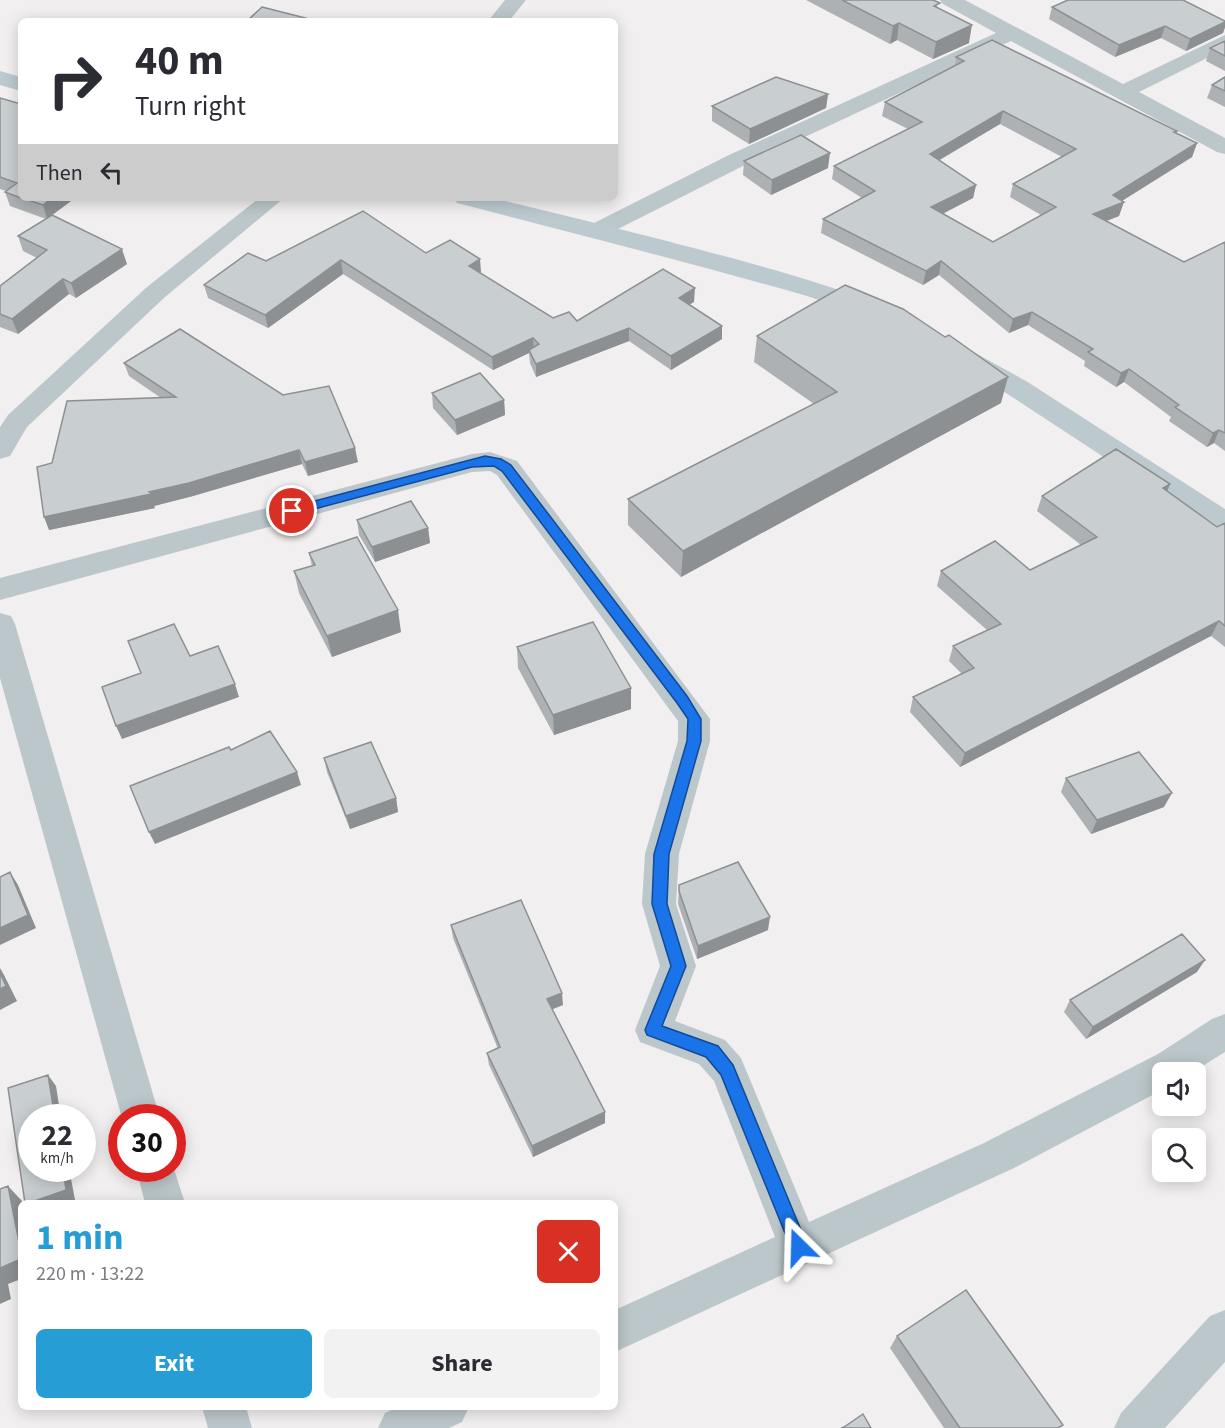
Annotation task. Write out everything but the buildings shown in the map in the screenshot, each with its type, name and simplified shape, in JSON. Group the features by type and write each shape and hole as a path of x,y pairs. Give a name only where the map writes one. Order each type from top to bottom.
{"main road":[{"path":"0,78 18,83"},
{"path":"477,201 836,296 890,319"},
{"path":"949,349 1025,393 1225,523"}],"street":[{"path":"501,18 516,0"},
{"path":"951,0 1225,147"},
{"path":"596,231 737,160 1012,33"},
{"path":"1123,92 1225,41"},
{"path":"0,450 17,421 139,308 269,201"},
{"path":"0,590 472,463 485,460 497,462 507,468 694,719 694,741 662,854 659,904 678,966 653,1030 712,1052 728,1070 799,1247"},
{"path":"0,624 137,1104"},
{"path":"618,1329 998,1156 1171,1066 1225,1031"},
{"path":"159,1182 164,1200"},
{"path":"1136,1428 1225,1331"},
{"path":"225,1410 230,1428"},
{"path":"400,1428 440,1410"}],"route":[{"path":"292,511 472,463 485,460 497,462 507,468 682,700 694,719 694,741 662,854 659,904 678,966 653,1030 712,1052 728,1070 799,1247"}]}
